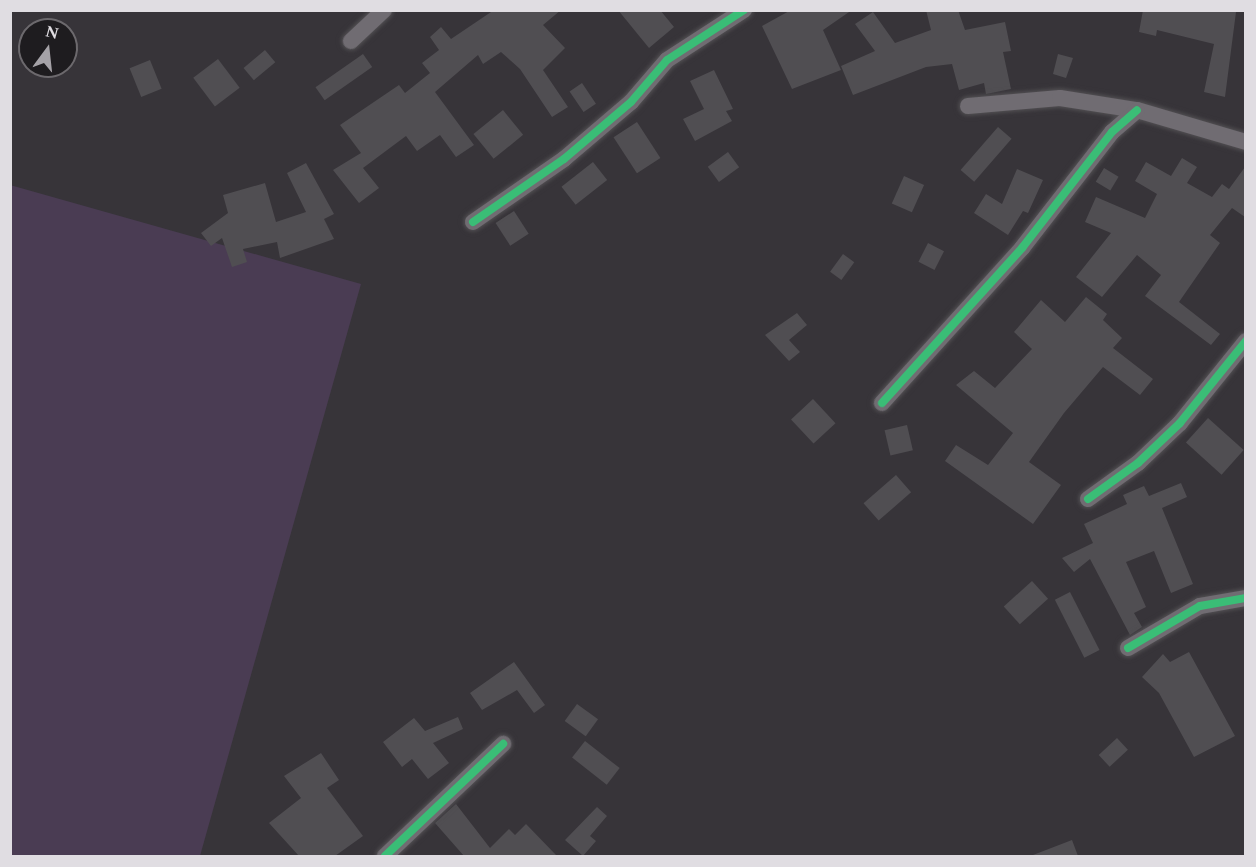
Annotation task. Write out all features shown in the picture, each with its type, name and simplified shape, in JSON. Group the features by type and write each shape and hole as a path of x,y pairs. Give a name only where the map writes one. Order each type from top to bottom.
{"street":[{"path":"351,41 384,10"},
{"path":"473,222 564,159 631,102 667,60 744,10"},
{"path":"968,106 1060,98 1137,110 1245,142"},
{"path":"882,403 1022,248 1112,132 1137,110"},
{"path":"1088,499 1138,463 1180,423 1245,341"},
{"path":"1128,648 1200,606 1245,598"},
{"path":"385,856 503,744"}],"shaded area":[{"path":"10,185 361,284 200,856 11,856"}],"building":[{"path":"494,10 561,10 543,25 565,48 543,70 568,107 552,117 520,69 501,52 483,64 478,55 435,92 474,145 456,157 440,135 417,151 406,136 363,168 379,188 359,203 333,170 361,153 340,125 399,85 405,93 430,73 422,63 439,50 430,37 441,27 451,39"},
{"path":"618,10 660,10 674,27 649,48"},
{"path":"791,10 852,10 823,30 841,70 792,89 762,26"},
{"path":"926,10 958,10 965,30 1005,22 1011,51 1003,52 1011,89 986,94 984,83 959,90 952,64 926,67 853,95 841,66 875,51 855,24 873,12 895,43 931,30"},
{"path":"1143,10 1236,12 1225,97 1204,92 1214,44 1157,30 1156,36 1139,32"},
{"path":"265,50 275,62 254,80 244,68"},
{"path":"363,54 372,67 325,100 315,87"},
{"path":"1058,54 1073,58 1066,78 1053,74"},
{"path":"218,59 240,88 215,106 193,78"},
{"path":"150,60 162,89 141,97 130,68"},
{"path":"714,70 733,109 726,111 732,121 695,141 683,119 704,109 690,81"},
{"path":"582,83 596,104 584,112 570,91"},
{"path":"503,110 523,135 494,159 473,134"},
{"path":"637,122 660,158 637,173 614,137"},
{"path":"998,127 1012,139 974,182 961,170"},
{"path":"728,152 739,167 719,182 708,167"},
{"path":"1182,158 1197,167 1187,183 1212,197 1222,184 1229,189 1245,167 1245,217 1232,208 1210,235 1220,243 1179,302 1220,334 1211,345 1145,296 1161,275 1137,255 1102,297 1076,277 1111,233 1085,222 1096,197 1145,218 1157,194 1135,181 1146,162 1171,176"},
{"path":"593,162 607,180 576,205 561,187"},
{"path":"306,163 334,214 324,219 334,239 280,258 277,242 243,249 247,262 232,267 222,238 211,246 201,233 228,213 223,195 265,183 276,222 306,212 287,173"},
{"path":"1104,168 1119,177 1110,190 1096,182"},
{"path":"1017,169 1043,180 1028,213 1023,211 1008,235 974,213 986,194 1002,204"},
{"path":"904,176 924,185 912,212 892,203"},
{"path":"514,211 529,234 510,246 496,223"},
{"path":"928,243 944,251 935,270 918,262"},
{"path":"843,254 854,262 841,280 830,272"},
{"path":"1086,297 1107,314 1103,320 1122,338 1113,348 1153,379 1140,395 1103,367 1064,413 1029,462 1061,485 1033,524 945,461 956,445 988,465 1013,433 956,385 974,371 995,388 1032,349 1014,332 1041,300 1065,322"},
{"path":"797,313 807,325 789,340 800,352 789,361 765,335"},
{"path":"813,399 836,423 814,444 791,419"},
{"path":"1208,418 1244,450 1222,475 1186,443"},
{"path":"907,425 913,450 890,456 885,430"},
{"path":"896,475 911,492 879,521 864,503"},
{"path":"1181,483 1187,497 1162,508 1193,584 1171,593 1154,551 1126,562 1146,607 1134,613 1142,627 1130,635 1090,559 1074,572 1062,558 1093,543 1084,524 1127,504 1123,495 1144,486 1149,496"},
{"path":"1032,581 1048,599 1020,624 1004,606"},
{"path":"1070,592 1100,650 1084,658 1055,600"},
{"path":"1189,652 1235,736 1194,757 1159,693 1142,677 1163,654 1170,662"},
{"path":"514,662 545,705 534,713 517,690 482,710 470,693"},
{"path":"577,704 598,719 586,736 565,721"},
{"path":"458,717 463,729 433,743 449,763 428,779 412,759 402,767 383,742 414,718 425,731"},
{"path":"1117,738 1128,750 1110,767 1099,755"},
{"path":"585,741 620,768 607,785 572,758"},
{"path":"321,753 339,780 327,788 363,836 335,856 299,856 269,823 301,798 284,776"},
{"path":"456,804 490,848 509,829 515,835 526,824 557,856 464,856 435,823"},
{"path":"597,807 607,816 590,836 596,841 583,856 565,840"},
{"path":"1072,840 1078,856 1033,856 1033,855"}],"cycle path":[{"path":"473,222 564,159 631,102 667,60 744,10"},
{"path":"882,403 1022,248 1112,132 1137,110"},
{"path":"1088,499 1138,463 1180,423 1246,341"},
{"path":"1128,648 1200,606 1246,598"},
{"path":"385,856 503,744"}]}
